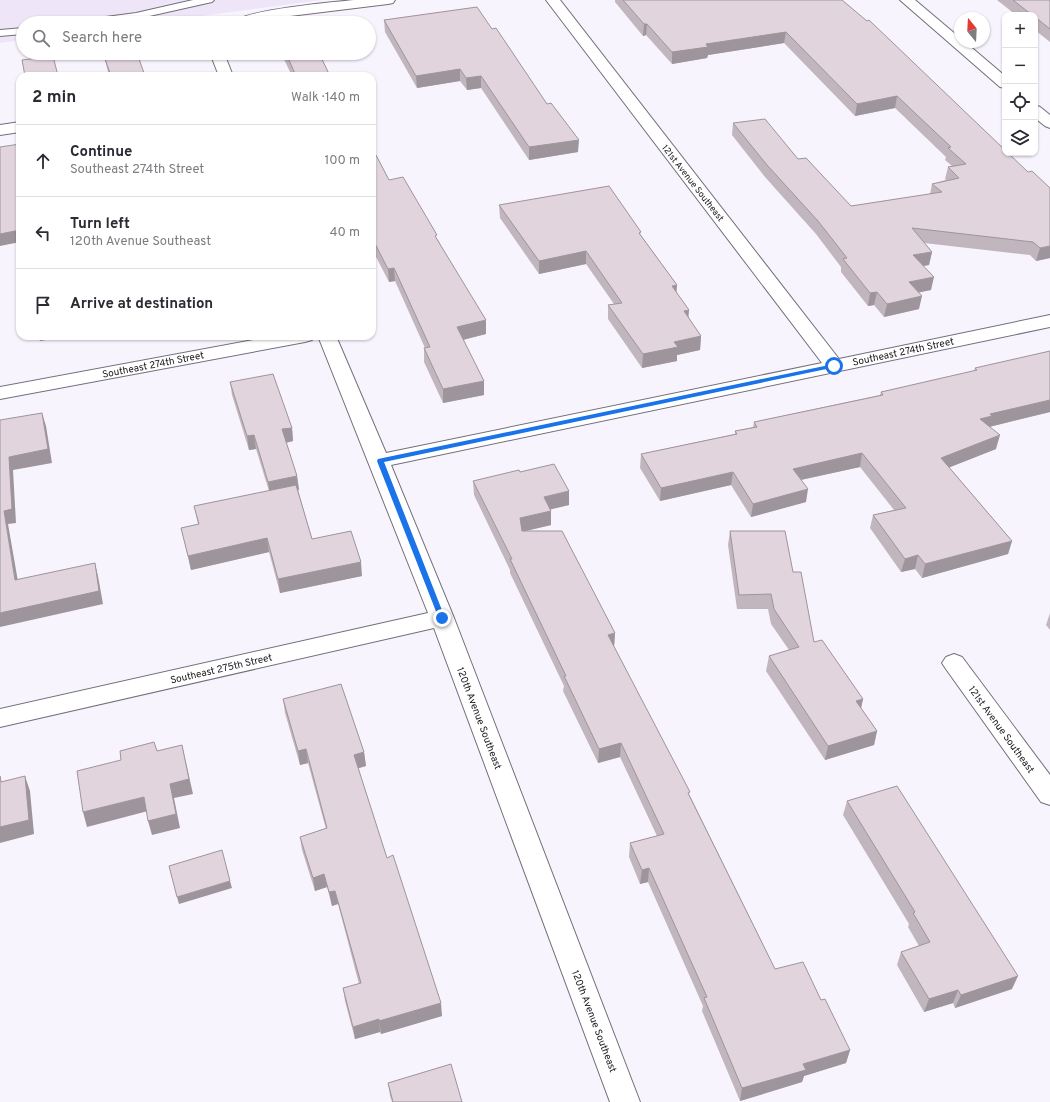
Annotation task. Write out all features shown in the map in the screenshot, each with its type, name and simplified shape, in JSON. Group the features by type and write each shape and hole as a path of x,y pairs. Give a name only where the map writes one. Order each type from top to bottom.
{"street":[{"path":"267,16 388,0"},
{"name":"121st Avenue Southeast","path":"553,0 834,366"},
{"path":"907,0 1002,81"},
{"path":"219,60 224,72"},
{"path":"1038,113 1050,123"},
{"path":"0,130 16,128"},
{"name":"Southeast 274th Street","path":"380,461 1050,321"},
{"name":"Southeast 274th Street","path":"0,393 284,340"},
{"name":"120th Avenue Southeast","path":"329,340 380,461 442,618 626,1102"},
{"name":"Southeast 275th Street","path":"0,718 442,618"},
{"name":"121st Avenue Southeast","path":"954,663 1050,795"}],"lane":[{"path":"136,16 208,0"},
{"path":"0,33 16,32"}],"shaded area":[{"path":"0,0 322,0 202,16 16,16 16,41 0,43"}],"building":[{"path":"623,0 842,0 867,21 869,20 1002,147 1002,156 1011,156 1028,172 1032,171 1050,188 1050,246 1040,248 1033,242 912,228 932,252 913,255 934,277 909,282 922,296 887,304 877,292 870,293 843,259 847,258 818,221 767,165 733,123 765,119 798,159 806,158 851,206 942,192 932,184 959,178 948,167 966,164 948,148 951,147 897,96 857,104 786,32 706,44 708,47 672,52 647,24 644,24"},
{"path":"1013,0 1050,0 1050,29 1038,19 1038,12 1028,12"},
{"path":"477,7 492,29 496,28 547,104 551,103 579,140 529,147 481,76 466,78 460,69 416,76 384,20"},
{"path":"22,60 54,60 57,72 24,72"},
{"path":"105,60 139,60 144,72 110,72"},
{"path":"289,60 322,60 328,72 294,72"},
{"path":"16,145 16,231 0,234 0,147"},
{"path":"376,155 389,180 403,177 437,235 435,236 486,320 457,327 484,381 443,389 424,348 430,347 394,268 388,269 376,246"},
{"path":"609,186 641,232 639,233 677,285 672,286 689,310 684,311 701,336 674,342 678,347 643,354 608,305 622,303 586,251 539,261 499,205"},
{"path":"1050,351 1050,400 990,414 992,416 980,419 1000,435 941,458 1012,541 925,564 918,555 905,559 873,515 906,508 862,453 793,469 808,489 753,504 733,472 661,488 641,454 737,434 735,431 757,427 754,422 883,395 881,392 977,370 975,368"},
{"path":"273,374 292,428 282,429 297,476 268,482 254,435 247,436 230,382"},
{"path":"42,413 48,449 9,457 12,509 4,511 15,580 95,563 99,591 0,613 0,420"},
{"path":"554,464 569,491 544,497 551,511 520,518 522,531 562,531 615,633 608,635 690,792 688,793 775,969 803,962 821,1000 825,999 850,1050 803,1064 806,1070 742,1088 704,998 707,997 649,868 642,870 630,843 664,834 621,743 599,749 510,559 512,559 473,481 519,470 520,472"},
{"path":"296,485 312,539 351,531 361,562 278,579 267,538 188,556 181,528 199,524 194,506"},
{"path":"730,531 785,531 793,572 801,572 814,642 822,640 863,699 856,701 877,731 828,746 769,656 799,647 774,609 771,594 739,595"},
{"path":"341,684 364,752 354,755 387,858 393,855 441,1003 353,1027 343,988 361,983 335,891 329,892 324,874 313,878 300,837 327,828 306,749 298,751 283,699"},
{"path":"154,742 157,751 182,745 189,779 170,784 176,814 148,821 144,797 83,812 77,771 121,760 120,751"},
{"path":"0,776 1,782 25,776 29,820 0,827"},
{"path":"897,786 1018,976 961,995 958,990 929,999 901,952 930,942 913,913 915,912 847,801"},
{"path":"222,850 230,881 177,897 169,866"},
{"path":"451,1064 462,1102 393,1102 388,1083"}],"route":[{"path":"442,618 380,461 834,366"}]}
